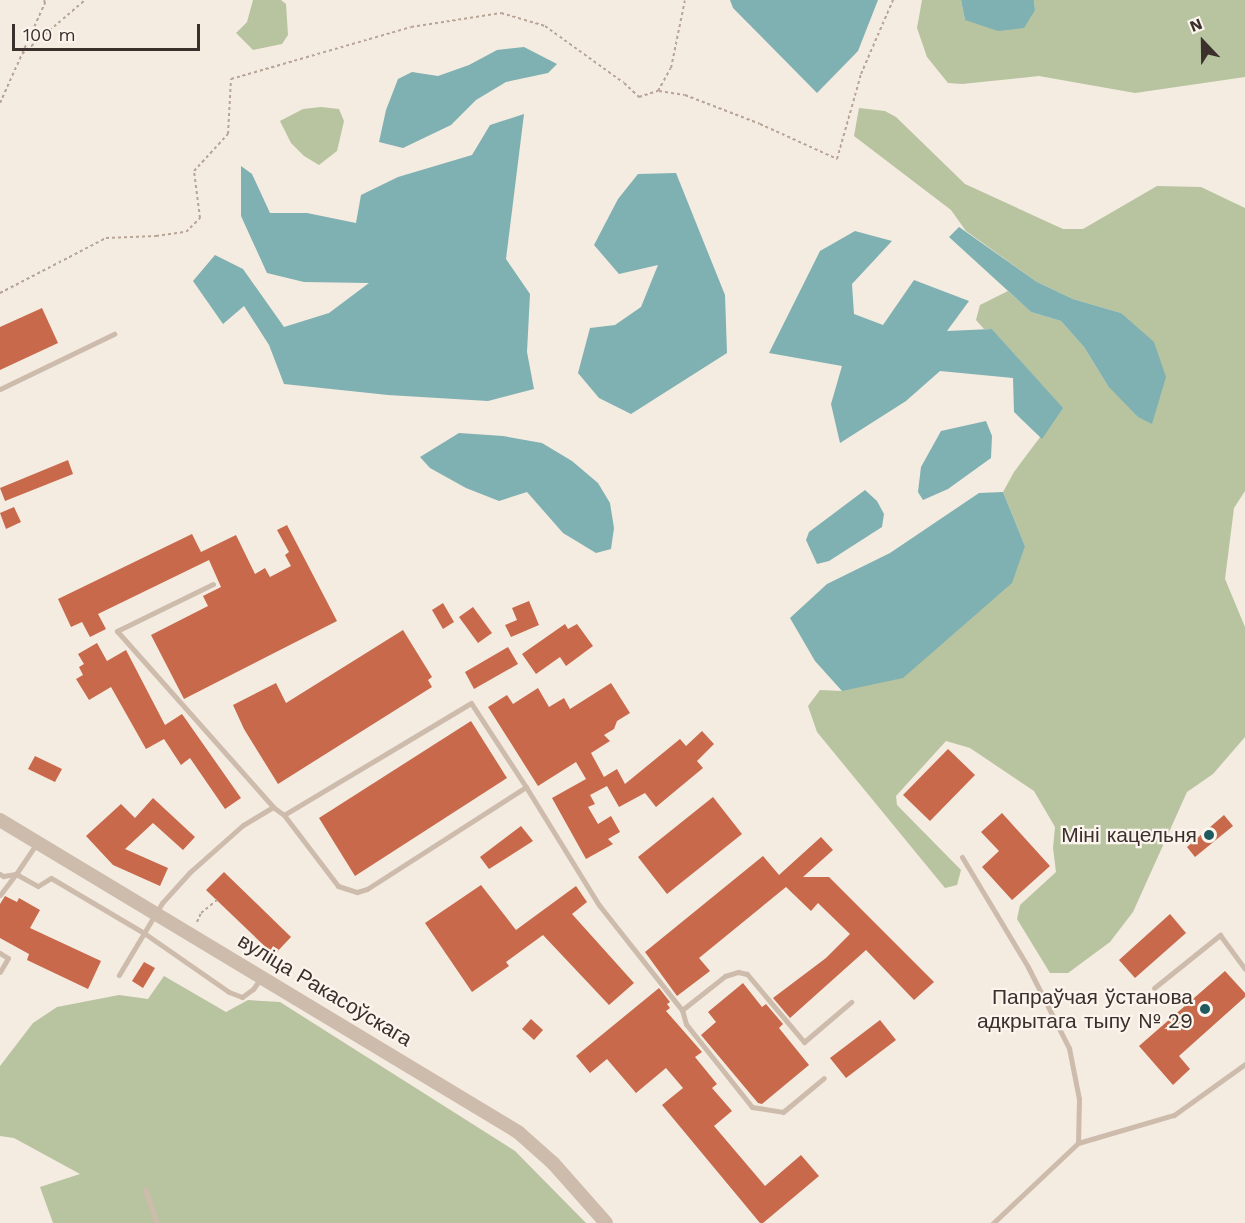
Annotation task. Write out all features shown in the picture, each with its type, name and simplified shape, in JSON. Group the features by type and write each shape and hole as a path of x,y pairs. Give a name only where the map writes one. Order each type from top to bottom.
{"street":[{"name":"вуліца Ракасоўскага","path":"0,820 518,1132 553,1163 606,1223"}],"lane":[{"path":"0,389 114,334"},
{"path":"213,584 117,631 273,807 284,815 338,886 357,892 367,889 526,787"},
{"path":"284,815 471,703 599,904 682,1010 686,1024 752,1107 783,1112 824,1078"},
{"path":"119,975 156,914 176,887 214,848 243,825 273,807"},
{"path":"0,894 37,842"},
{"path":"962,857 1028,967 1070,1048 1079,1099 1078,1143"},
{"path":"0,874 3,876 16,873 38,886 51,878 144,933 230,992 242,997 253,989 262,977"},
{"path":"1154,988 1220,934 1245,969"},
{"path":"0,953 8,958 0,972"},
{"path":"682,1010 726,976 738,972 747,974 804,1042 851,1002"},
{"path":"993,1223 1078,1143 1174,1115 1245,1064"},
{"path":"145,1189 157,1223"}],"path":[{"path":"0,102 45,3 44,0"},
{"path":"20,56 85,0"},
{"path":"658,91 671,69 685,0"},
{"path":"0,293 106,238 186,232 200,218 194,171 228,134 231,79 411,27 501,13 544,26 624,82 639,97 658,91 685,95 760,124 837,159 861,74 893,0"},
{"path":"196,923 201,914 217,900"}],"green space":[{"path":"253,0 281,0 286,4 288,35 282,44 253,50 236,33 247,22"},
{"path":"922,0 961,0 965,20 1035,10 1034,0 1245,0 1245,77 1135,93 1039,76 962,84 948,83 927,57 917,28"},
{"path":"321,107 339,109 344,121 337,151 319,165 304,156 291,143 280,121 303,109"},
{"path":"859,108 885,111 896,117 965,184 1063,229 1083,229 1157,186 1201,187 1245,208 1245,491 1234,508 1225,579 1245,627 1245,737 1213,774 1187,792 1133,912 1110,942 1068,973 1050,973 1017,919 1020,905 1056,872 1053,848 1055,827 1034,791 970,748 946,741 896,796 897,805 961,870 957,885 945,888 817,732 808,706 820,690 842,691 1025,546 1003,492 1014,472 1062,408 992,329 984,329 976,320 980,305 1008,291 1031,312 1061,321 1084,347 1108,386 1121,313 1073,299 1037,282 966,231 951,210 854,136"},
{"path":"164,976 226,1012 248,1000 280,1002 515,1151 586,1223 53,1223 40,1187 80,1174 14,1138 0,1136 0,1066 33,1023 57,1007 119,995 148,999"}],"water":[{"path":"730,0 878,0 858,51 817,93 733,8"},
{"path":"961,0 1034,0 1035,10 1024,28 998,31 965,20"},
{"path":"524,47 557,64 548,73 506,82 476,100 451,125 403,148 379,142 386,110 398,79 412,72 438,76 469,65 497,50"},
{"path":"524,114 506,259 530,294 527,352 534,389 488,401 388,395 284,384 269,345 244,306 223,324 193,281 215,255 243,269 284,327 329,313 369,283 304,282 267,273 241,216 241,166 252,174 270,213 307,213 356,223 361,195 398,177 472,155 490,125"},
{"path":"676,173 725,295 727,353 631,414 599,398 578,373 590,328 615,325 641,307 658,265 619,274 594,245 618,199 638,174"},
{"path":"959,227 1037,282 1073,299 1121,313 1154,342 1166,377 1152,424 1138,417 1108,386 1084,347 1061,321 1031,312 949,237"},
{"path":"855,231 892,241 852,284 854,314 883,325 914,280 969,301 947,331 992,329 1063,408 1042,439 1014,412 1013,378 940,371 906,401 840,443 831,404 842,366 769,353 820,251"},
{"path":"986,421 992,436 991,458 948,489 923,500 918,492 921,467 941,431"},
{"path":"459,433 503,436 542,443 572,461 598,483 610,503 614,528 611,549 596,553 563,533 527,492 499,501 466,488 430,468 420,457"},
{"path":"865,490 877,501 884,514 882,527 829,561 817,564 806,540 809,532"},
{"path":"1003,492 1025,546 1012,583 903,678 842,691 815,661 790,618 827,584 890,553 979,493"}],"building":[{"path":"42,308 58,343 0,370 0,327"},
{"path":"68,460 73,474 5,501 0,488"},
{"path":"14,507 21,522 6,529 0,513"},
{"path":"287,525 337,621 184,699 151,635 208,606 203,596 221,587 209,560 98,614 106,629 90,637 82,622 71,627 58,599 192,534 201,552 236,535 255,574 265,568 270,577 291,566 285,555 289,552 277,530"},
{"path":"529,601 539,625 511,637 505,625 517,620 512,608"},
{"path":"443,603 454,622 443,629 432,610"},
{"path":"473,607 492,633 478,643 459,617"},
{"path":"565,624 568,629 577,624 593,646 566,666 560,657 536,674 522,654"},
{"path":"403,630 432,677 428,680 432,687 278,784 244,729 233,705 276,683 286,703"},
{"path":"97,643 107,661 126,650 165,725 182,714 241,798 225,809 190,758 181,765 164,739 146,749 111,687 89,700 76,679 83,675 79,667 84,664 78,654"},
{"path":"508,647 518,664 474,689 465,672"},
{"path":"611,683 630,713 617,721 614,729 604,735 610,741 591,753 604,777 617,769 625,784 680,739 686,746 702,731 714,744 697,761 703,768 656,807 645,793 619,807 607,786 590,795 595,804 588,807 598,824 611,816 620,832 608,839 613,844 586,859 552,798 586,779 576,762 538,786 488,707 507,695 513,704 538,688 549,707 564,698 570,709"},
{"path":"471,721 507,778 355,876 319,818"},
{"path":"948,749 975,775 930,821 903,795"},
{"path":"35,756 62,769 55,782 28,769"},
{"path":"713,797 742,834 667,894 638,857"},
{"path":"153,798 195,837 183,850 153,823 125,849 168,868 160,886 113,865 86,836 121,804 135,818"},
{"path":"1002,813 1050,866 1012,900 982,867 999,851 981,832"},
{"path":"1224,815 1233,826 1195,857 1187,847"},
{"path":"521,826 533,841 489,869 480,857"},
{"path":"821,837 833,850 803,877 829,877 934,982 914,1000 866,950 790,1018 773,998 826,958 850,934 818,903 811,911 786,887 699,958 710,971 677,996 645,952 763,856 779,875"},
{"path":"224,872 291,937 274,955 206,890"},
{"path":"481,885 516,930 576,886 587,902 572,914 634,983 609,1005 543,935 506,962 509,966 472,992 425,923"},
{"path":"5,896 17,902 19,898 40,910 30,928 101,961 88,989 27,960 29,954 0,938 0,904"},
{"path":"1170,914 1186,933 1135,978 1119,960"},
{"path":"144,962 155,968 143,988 132,981"},
{"path":"1225,971 1245,993 1245,997 1179,1056 1190,1069 1173,1085 1139,1046"},
{"path":"743,983 762,1007 766,1004 783,1024 779,1028 809,1065 762,1104 758,1103 701,1035 716,1022 708,1012"},
{"path":"659,988 670,1002 667,1004 670,1008 666,1011 702,1052 695,1057 717,1084 712,1088 732,1111 714,1126 765,1186 801,1155 819,1176 763,1223 760,1223 662,1105 683,1088 666,1068 636,1093 607,1059 590,1073 576,1056"},
{"path":"531,1019 543,1030 534,1040 522,1029"},
{"path":"880,1020 896,1040 846,1078 830,1058"}],"place":[{"name":"Міні кацельня","path":"1209,835"},
{"name":"Папраўчая ўстанова адкрытага тыпу № 29","path":"1205,1009"}]}
